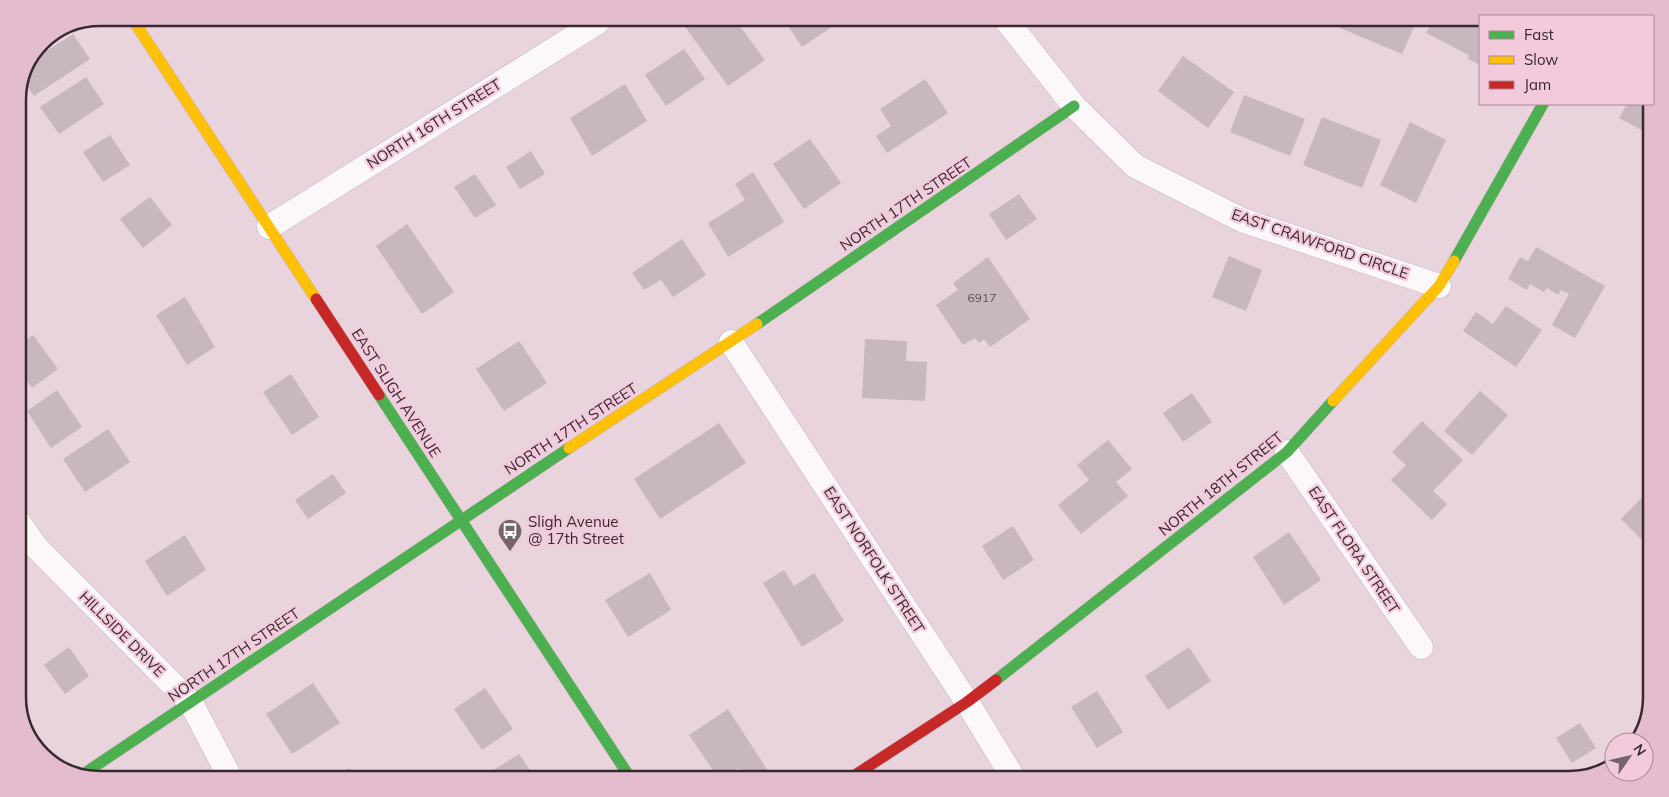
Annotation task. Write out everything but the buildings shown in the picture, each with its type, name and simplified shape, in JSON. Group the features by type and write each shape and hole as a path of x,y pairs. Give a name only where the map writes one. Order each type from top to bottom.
{"street":[{"name":"EAST SLIGH AVENUE","path":"137,26 625,771"},
{"name":"NORTH 16TH STREET","path":"269,227 592,26"},
{"name":"EAST CRAWFORD CIRCLE","path":"1011,26 1074,106 1135,166 1242,220 1439,286"},
{"name":"NORTH 18TH STREET","path":"863,771 967,702 1287,452 1439,286 1542,105"},
{"name":"NORTH 17TH STREET","path":"90,770 192,703 460,520 731,342 1074,106"},
{"name":"EAST NORFOLK STREET","path":"731,342 967,702 1009,771"},
{"name":"EAST FLORA STREET","path":"1287,452 1421,647"},
{"name":"HILLSIDE DRIVE","path":"26,533 36,547 192,703 226,771"}],"traffic: fast":[{"path":"1454,261 1542,105"},
{"path":"757,324 1074,106"},
{"path":"379,395 626,771"},
{"path":"996,680 1287,452 1333,401"},
{"path":"90,770 569,448"}],"traffic: slow":[{"path":"137,26 316,299"},
{"path":"1333,401 1439,286 1454,261"},
{"path":"569,448 757,324"}],"traffic: jam":[{"path":"316,299 379,395"},
{"path":"861,771 967,702 996,680"}],"place":[{"name":"Sligh Avenue @ 17th Street","path":"510,552"}]}
